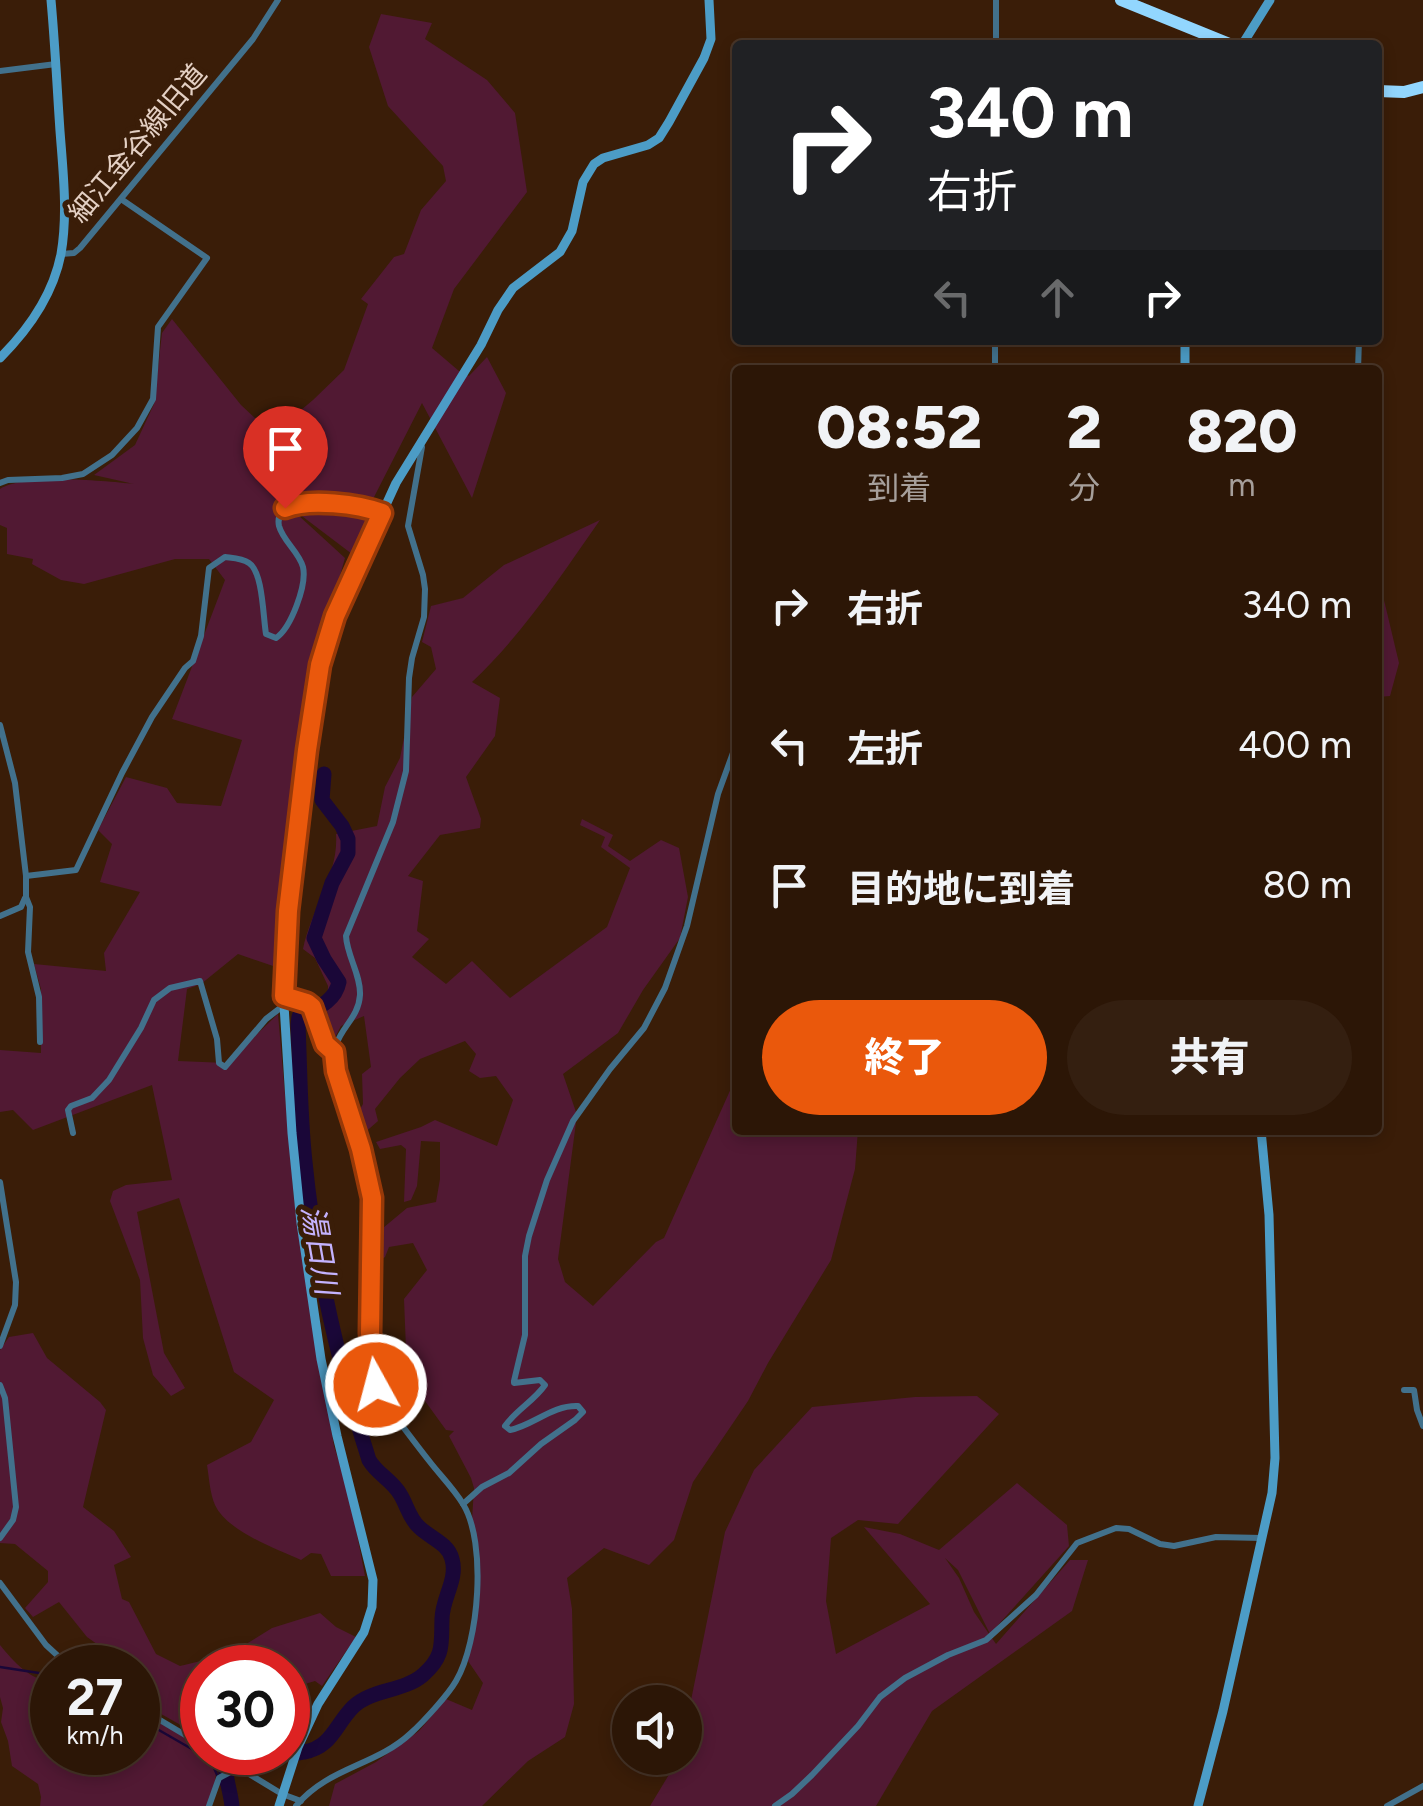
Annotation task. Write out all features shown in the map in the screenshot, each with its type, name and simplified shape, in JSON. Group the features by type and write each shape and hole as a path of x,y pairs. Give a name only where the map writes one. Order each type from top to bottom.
{"highway":[{"path":"1121,0 1220,40"},
{"path":"1382,92 1423,87"}],"street":[{"path":"51,0 64,193 60,254"},
{"name":"細江金谷線旧道","path":"0,358 28,329 48,293 60,254 74,252 121,199 253,39 278,0"},
{"path":"279,1806 318,1704 364,1632 372,1608 373,1580 321,1359 296,1168 284,1001 290,893 320,665 335,616 405,465 514,288 560,252 572,231 583,182 594,164 659,138 711,39 709,0"},
{"path":"996,0 996,40"},
{"path":"1245,40 1270,0"},
{"path":"0,71 56,64"},
{"path":"0,482 84,474 112,455 137,428 153,399 158,327 207,258 121,199"},
{"path":"249,1775 298,1803 323,1780 389,1750 412,1733 455,1683 470,1650 473,1632 477,1581 473,1526 462,1504 383,1401 376,1385 370,1333 372,1198 334,1052 360,999 360,985 346,948 346,936 392,822 406,771 409,678 424,617 423,575 408,526 422,440"},
{"path":"26,876 76,870 152,717 194,661 210,568 225,557 253,565 266,634 276,638 287,628 303,578 303,565 279,525 285,508 300,504 349,505 382,513"},
{"path":"0,724 14,783 30,907 28,952 38,998 40,1042"},
{"path":"462,1504 482,1487 509,1473 583,1412 578,1406 568,1406 518,1428 510,1430 505,1426 545,1385 540,1380 520,1384 514,1381 525,1335 525,1256 529,1236 547,1180 574,1120 644,1028 665,988 686,926 718,794 732,756"},
{"path":"0,916 21,907 26,897"},
{"path":"73,1133 70,1106 92,1098 109,1080 154,1000 170,988 200,981 220,1063 225,1067 284,1001 312,1007 325,1044 334,1052"},
{"path":"1198,1806 1272,1493 1275,1458 1269,1215 1261,1135"},
{"path":"0,1182 16,1282 15,1305 0,1346"},
{"path":"0,1386 5,1398 16,1506 13,1520 0,1538"},
{"path":"1404,1390 1414,1390 1423,1426"},
{"path":"775,1806 812,1775 880,1697 905,1678 986,1640 1036,1595 1078,1543 1116,1528 1174,1546 1216,1537 1262,1538"},
{"path":"0,1583 46,1645"},
{"path":"209,1806 219,1778 224,1775"},
{"path":"1387,1806 1423,1786"}],"shaded area":[{"path":"381,14 432,23 425,39 487,80 515,113 527,192 454,289 432,348 469,376 487,357 506,393 472,498 422,403 373,499 379,500 352,554 286,504 345,558 312,674 276,967 238,954 201,984 187,989 178,1061 227,1063 278,1014 294,1199 305,1276 334,1446 349,1493 365,1576 331,1576 321,1554 311,1553 301,1560 266,1545 230,1523 215,1505 207,1465 251,1442 274,1400 234,1372 179,1198 137,1212 164,1353 185,1388 171,1396 153,1375 143,1338 140,1280 110,1201 113,1191 126,1185 172,1180 152,1085 33,1130 13,1110 0,1112 0,1050 41,1053 41,989 34,964 106,971 104,953 140,892 100,882 112,844 98,830 126,777 167,788 177,803 221,806 242,740 172,719 225,580 209,559 175,559 84,584 61,580 32,564 33,559 7,554 7,528 0,525 0,489 45,480 134,484 94,475 135,445 154,404 162,333 172,319 241,405 275,437 276,431 344,370 368,304 361,299 394,257 404,254 421,210 446,181 443,166 388,106 369,47"},
{"path":"600,520 524,625 472,682 500,698 495,736 466,777 481,819 480,828 440,835 408,876 423,881 417,931 429,939 412,957 446,984 472,961 510,998 607,927 630,868 601,847 605,837 580,825 582,819 613,835 608,846 630,861 661,840 679,848 688,897 680,938 618,1033 563,1074 577,1115 558,1259 565,1282 593,1306 664,1238 732,1086 732,1135 858,1135 855,1169 831,1260 748,1401 693,1482 674,1540 649,1565 604,1548 567,1578 572,1609 574,1704 565,1737 528,1761 482,1806 329,1806 335,1784 376,1762 419,1731 446,1699 472,1710 483,1683 468,1661 479,1589 472,1520 474,1488 449,1436 454,1431 446,1430 414,1392 407,1374 404,1299 427,1270 413,1243 389,1247 385,1257 375,1264 377,1233 407,1208 436,1202 440,1142 421,1141 417,1186 411,1200 404,1202 406,1149 401,1145 380,1149 376,1142 435,1120 497,1146 513,1100 496,1076 480,1078 469,1071 476,1054 465,1041 420,1059 375,1109 378,1121 362,1135 353,1122 363,1104 362,1074 371,1067 364,1016 341,1026 334,1039 327,1012 328,986 315,958 303,949 329,878 336,834 377,826 385,787 400,758 412,697 436,669 431,647 422,642 431,606 463,598 504,565"},
{"path":"1382,592 1399,663 1390,696 1382,697"},
{"path":"33,1333 47,1358 106,1410 83,1507 114,1531 131,1557 114,1565 122,1599 129,1602 151,1645 98,1645 59,1602 33,1617 25,1608 48,1582 48,1571 15,1544 0,1543 0,1350 9,1337"},
{"path":"977,1396 999,1414 898,1524 858,1520 831,1538 826,1601 836,1654 930,1604 864,1527 900,1534 939,1550 1017,1483 1067,1525 1069,1546 990,1634 958,1570 945,1558 974,1612 996,1644 1070,1560 1088,1560 1072,1611 932,1711 876,1806 650,1806 669,1775 702,1775 702,1685 694,1685 725,1532 754,1470 812,1407 915,1397"},
{"path":"320,1613 356,1637 322,1686 310,1682 310,1645 245,1645 272,1628"},
{"path":"0,1645 30,1674 30,1775 160,1775 160,1722 180,1732 180,1775 216,1775 209,1806 40,1806 38,1784 12,1766 1,1722"},
{"path":"160,1656 180,1666 180,1725 160,1713"}],"waterway":[{"name":"湯日川","path":"310,1750 321,1745 360,1701 415,1681 435,1662 453,1574 447,1549 423,1531 397,1489 369,1460 321,1276 303,1145 298,1025 299,1017 329,999 339,982 314,938 332,883 348,853 348,839 342,826 322,800 324,774"},
{"path":"0,1667 30,1672"},
{"path":"160,1731 197,1752 214,1768 223,1788 230,1787"},
{"name":"湯日川","path":"227,1775 232,1806"}],"route":[{"path":"285,508 300,504 349,505 382,513 335,616 320,665 284,950 284,996 312,1007 325,1044 334,1052 372,1198 369,1313 376,1385"}]}
